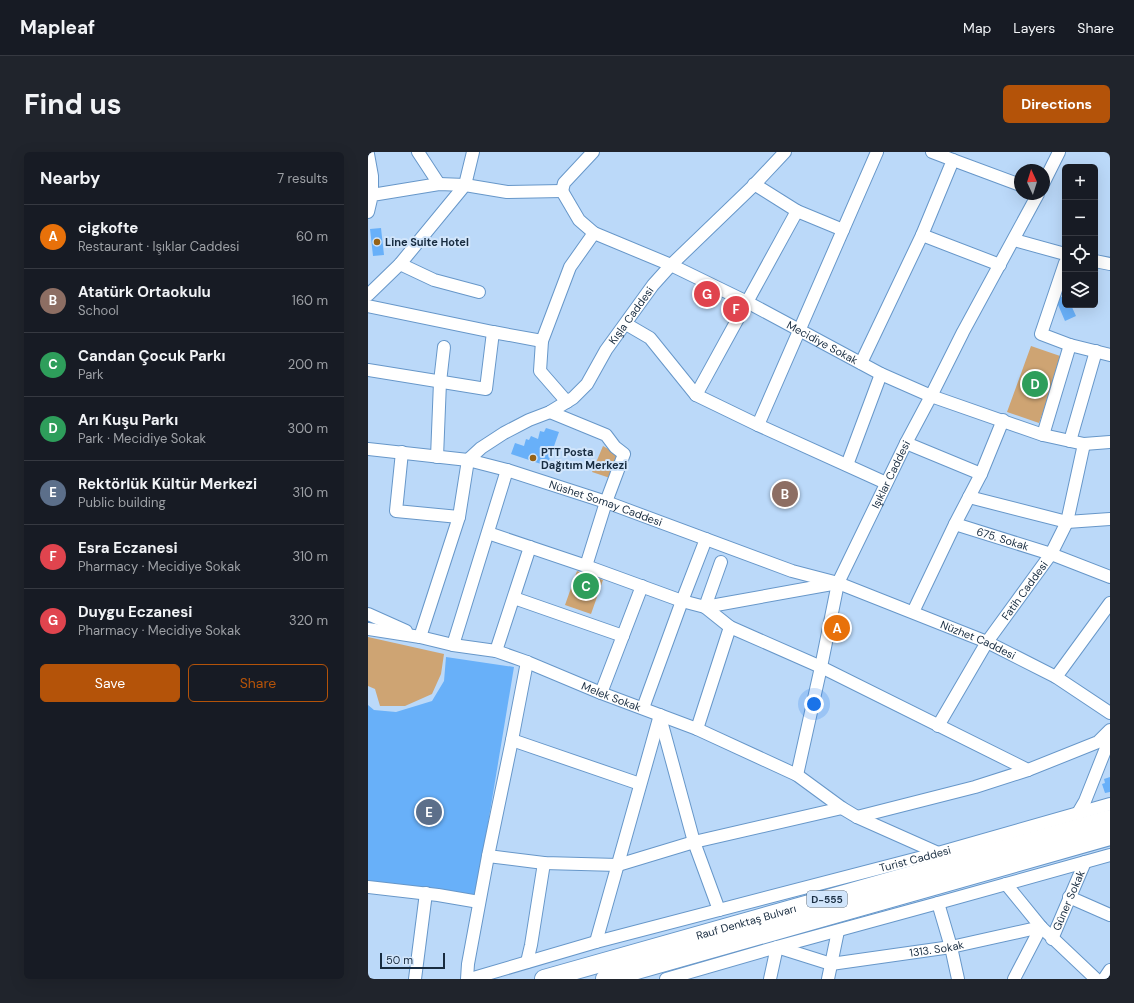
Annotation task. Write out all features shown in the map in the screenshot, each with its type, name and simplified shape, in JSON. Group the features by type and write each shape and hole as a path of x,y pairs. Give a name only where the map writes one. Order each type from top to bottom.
{"highway":[{"name":"Rauf Denktaş Bulvarı","path":"544,979 1110,819"},
{"name":"Rauf Denktaş Bulvarı","path":"605,979 1110,836"}],"street":[{"path":"418,152 439,184"},
{"path":"368,291 400,264 465,185 472,152"},
{"path":"372,195 439,184 465,185 507,192 562,191 564,183 593,152"},
{"name":"Kışla Caddesi","path":"468,460 481,448 504,433 529,420 550,412 573,398 587,384 606,350 653,285 671,265 785,152"},
{"path":"758,425 877,152"},
{"path":"932,152 1014,183"},
{"path":"1050,170 1059,152"},
{"path":"368,154 372,176 372,195 368,212"},
{"path":"862,363 922,235 953,160"},
{"path":"754,184 797,211 843,230"},
{"name":"Mecidiye Sokak","path":"562,191 579,220 594,233 671,265 747,302 800,329 881,374 932,396 1044,435 1084,444 1110,442"},
{"name":"Işıklar Caddesi","path":"798,775 838,583 906,443 932,396 963,332 1035,200"},
{"path":"696,395 797,211"},
{"path":"567,402 540,371 542,341 570,266 594,233"},
{"path":"922,235 1000,265"},
{"path":"1014,240 1062,253"},
{"path":"1098,262 1110,264"},
{"path":"400,264 434,280 480,292"},
{"path":"1062,272 1042,334 1070,345 1110,355"},
{"path":"368,306 542,341"},
{"path":"626,324 650,338 696,395 886,484"},
{"path":"368,370 486,390 493,332"},
{"path":"1044,435 1070,345"},
{"path":"437,457 440,382 444,347"},
{"path":"1070,441 1096,351"},
{"path":"847,466 881,374"},
{"path":"550,412 606,435 615,447 624,454 606,502 586,566"},
{"path":"913,612 955,524 981,474 1003,420"},
{"path":"906,443 981,474"},
{"name":"Fatih Caddesi","path":"938,726 987,642 1051,554 1066,522 1084,444"},
{"name":"Nüshet Somay Caddesi","path":"368,449 468,460 508,470 606,502 792,571 838,583"},
{"path":"402,452 396,511 459,517"},
{"path":"420,637 459,517 468,460"},
{"path":"453,645 508,470"},
{"path":"969,497 1066,522 1110,519"},
{"name":"675. Sokak","path":"955,524 1051,554 1110,577"},
{"path":"488,533 586,566 682,601 705,607 730,627 821,667 1028,770"},
{"path":"643,708 706,539"},
{"path":"496,651 530,547"},
{"path":"705,607 721,562"},
{"path":"705,607 838,583"},
{"name":"Nüzhet Caddesi","path":"838,583 987,642 1056,676 1110,713"},
{"path":"602,693 642,586"},
{"path":"514,598 623,636"},
{"path":"1056,676 1110,603"},
{"name":"Melek Sokak","path":"368,614 420,637"},
{"path":"697,729 730,627"},
{"name":"Melek Sokak","path":"368,629 420,637 453,645 496,651 527,662 602,693 697,729 798,775 856,817 938,853"},
{"path":"468,979 468,964 479,902 527,662"},
{"path":"596,942 660,715"},
{"path":"660,715 694,842 719,910"},
{"path":"856,817 975,787 1028,770 1098,742 1110,730"},
{"path":"1078,813 1085,801 1110,738"},
{"path":"512,740 640,784"},
{"name":"Turist Caddesi","path":"468,979 596,942 938,853 1110,804"},
{"path":"488,856 544,863 618,865 694,842 842,808"},
{"path":"666,979 1110,855"},
{"name":"Güner Sokak","path":"1052,939 1085,862"},
{"path":"527,962 544,863"},
{"path":"1006,884 1052,939 1066,950 1096,979"},
{"path":"368,887 426,893 479,902"},
{"path":"415,979 426,893"},
{"path":"1069,897 1110,915"},
{"path":"938,903 952,947 958,979"},
{"path":"1014,979 1041,927"},
{"name":"1313. Sokak","path":"831,964 952,947 1041,927"},
{"path":"828,979 838,930"},
{"path":"777,947 831,964"},
{"path":"770,979 777,947"},
{"path":"1104,979 1110,970"}],"shaded area":[{"path":"1031,346 1063,357 1039,423 1007,412"},
{"path":"603,446 617,454 610,478 592,472"},
{"path":"577,571 603,580 591,614 565,605"},
{"path":"368,637 444,654 441,674 432,694 405,706 380,706 375,689 368,686"}],"building":[{"name":"Line Suite Hotel","path":"381,228 384,255 373,256 370,229"},
{"path":"1062,297 1062,308 1072,308 1076,316 1065,321 1056,300"},
{"path":"546,428 559,432 547,466 511,454 515,443 524,446 526,439 529,440 531,436 538,439 540,431 544,432"},
{"path":"446,657 514,667 476,896 433,888 368,882 368,705 374,710 396,712 432,701 444,681"},
{"path":"1110,777 1110,792 1105,793 1102,784 1105,783 1104,779"}],"place":[{"name":"Line Suite Hotel","path":"377,242"},
{"name":"Duygu Eczanesi","path":"707,294"},
{"name":"Esra Eczanesi","path":"736,309"},
{"name":"Arı Kuşu Parkı","path":"1035,384"},
{"name":"PTT Posta Dağıtım Merkezi","path":"533,458"},
{"name":"Atatürk Ortaokulu","path":"785,494"},
{"name":"Candan Çocuk Parkı","path":"586,586"},
{"name":"cigkofte","path":"837,628"},
{"name":"Rektörlük Kültür Merkezi","path":"429,812"}]}
